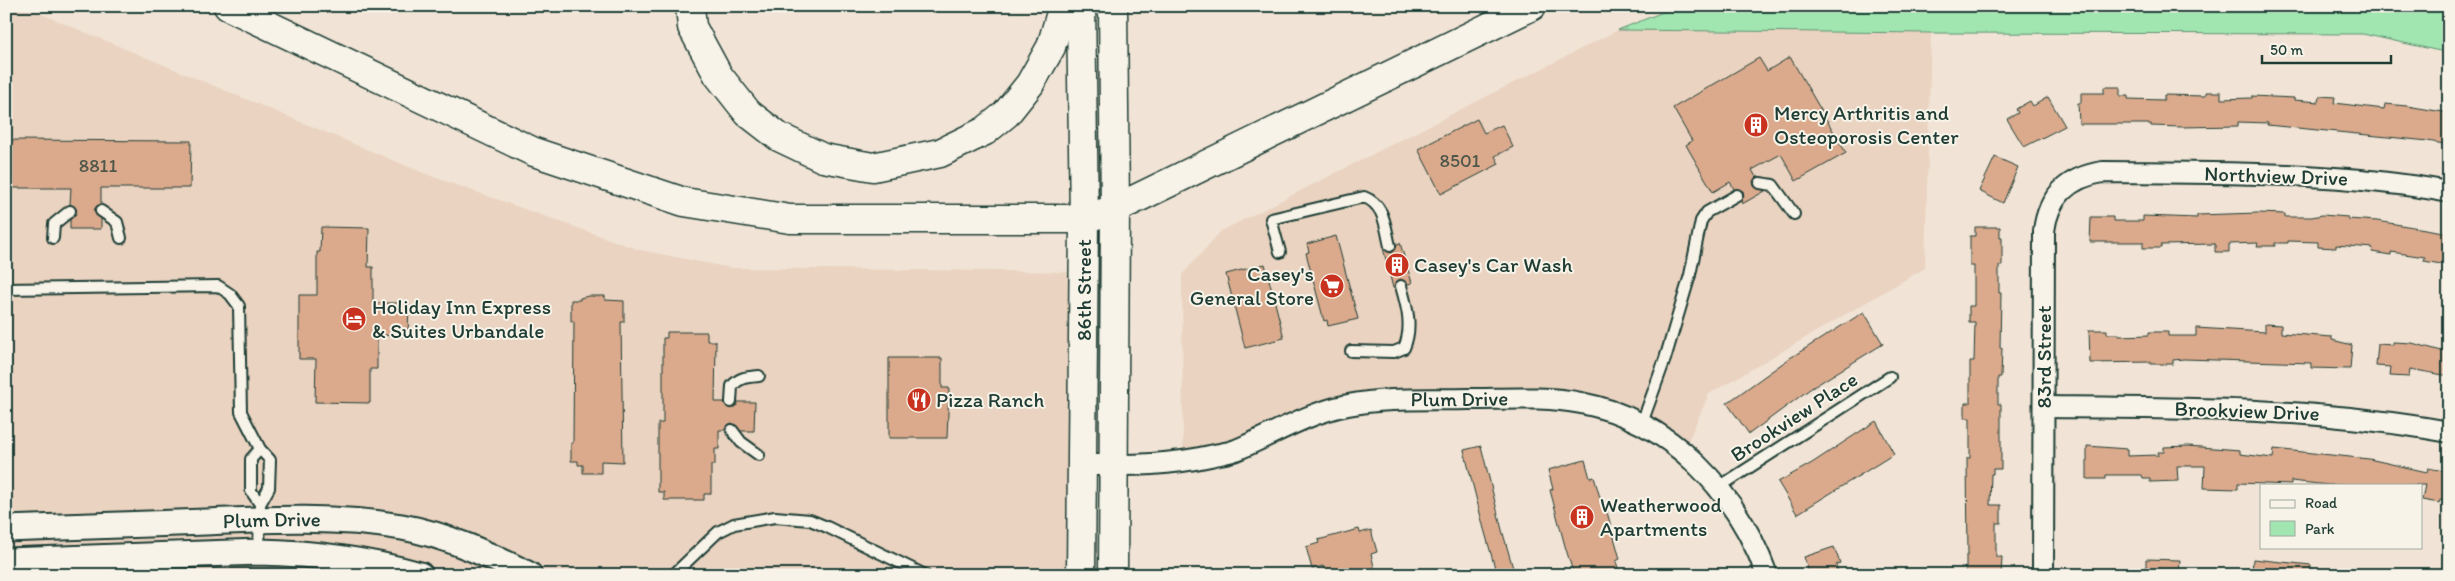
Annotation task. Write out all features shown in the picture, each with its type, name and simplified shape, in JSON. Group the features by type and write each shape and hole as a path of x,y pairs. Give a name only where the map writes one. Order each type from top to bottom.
{"main road":[{"path":"228,6 534,152 684,202 790,219 1084,219 1115,209 1532,6"},
{"path":"690,6 692,27 718,75 748,113 779,137 823,158 873,167 940,154 985,131 1006,114 1030,84 1051,47 1063,6"},
{"name":"86th Street","path":"1081,6 1084,219 1081,575"},
{"name":"86th Street","path":"1112,6 1115,209 1113,575"}],"street":[{"name":"Northview Drive","path":"2103,172 2290,174 2362,180 2449,192"},
{"name":"83rd Street","path":"2043,575 2045,217 2051,202 2073,180 2087,174 2103,172"},
{"name":"Plum Drive","path":"1082,464 1155,465 1183,462 1235,450 1280,428 1320,412 1349,404 1380,401 1560,400 1582,403 1642,423 1666,438 1695,462 1732,504 1759,553 1767,575"},
{"name":"Brookview Drive","path":"2044,407 2270,410 2337,415 2449,432"},
{"name":"Plum Drive","path":"6,530 259,512 404,527 448,539 494,557 529,575"},
{"name":"Plum Drive","path":"6,561 259,552 354,559 420,575"}],"lane":[{"path":"1760,183 1773,185 1794,214"},
{"path":"1642,423 1671,340 1690,275 1701,221 1707,212 1737,196"},
{"path":"1280,252 1271,219 1364,198 1381,209 1390,246"},
{"path":"53,238 54,224 70,211"},
{"path":"101,211 117,222 121,238"},
{"path":"6,289 218,286 230,294 239,306 242,412 260,449 270,460 269,488 259,512"},
{"path":"1350,351 1394,352 1404,348 1408,338 1408,309 1401,286"},
{"path":"1378,344 1394,352"},
{"path":"731,402 732,386 738,380 759,376"},
{"name":"Brookview Place","path":"1718,487 1890,377"},
{"path":"732,430 741,442 759,455"},
{"path":"259,552 259,512 251,491 251,459 260,449"},
{"path":"673,575 705,542 718,532 734,524 775,517 810,520 827,526 925,575"}],"shaded area":[{"path":"6,6 22,6 431,176 640,250 731,268 1084,272 1081,575 6,575"},
{"path":"1618,30 1931,33 1925,268 1709,394 1683,452 1582,403 1380,401 1183,462 1182,275 1221,231"}],"green space":[{"path":"1678,6 2449,6 2449,53 2363,34 1618,30"}],"building":[{"name":"Mercy Arthritis and Osteoporosis Center","path":"1790,57 1846,153 1796,181 1781,154 1752,170 1756,177 1753,181 1754,186 1765,191 1742,204 1743,191 1734,189 1730,182 1713,192 1686,145 1692,141 1673,108 1759,58 1767,71"},
{"path":"2104,87 2120,87 2120,96 2128,96 2128,99 2164,100 2164,95 2206,96 2206,92 2221,92 2221,99 2252,98 2252,96 2294,98 2294,100 2319,102 2320,96 2335,97 2334,103 2384,109 2385,104 2449,113 2449,145 2428,141 2267,125 2268,123 2238,122 2238,126 2182,127 2151,126 2151,124 2079,124 2078,103 2081,103 2081,93 2104,93"},
{"path":"2048,97 2065,126 2024,147 2007,119 2018,113 2016,109 2030,101 2033,106"},
{"path":"1477,119 1484,133 1502,125 1513,147 1495,156 1499,164 1441,194 1418,149"},
{"path":"6,140 191,141 190,188 101,188 101,204 94,211 101,219 101,229 70,229 70,220 77,210 70,204 71,188 6,188"},
{"path":"1995,157 2018,167 2003,203 1979,191"},
{"path":"2285,214 2285,217 2322,215 2348,217 2348,219 2377,221 2449,233 2449,262 2442,261 2441,264 2424,261 2425,257 2391,252 2391,255 2372,252 2373,248 2336,245 2336,248 2318,247 2318,242 2288,241 2288,243 2275,243 2275,246 2257,246 2258,243 2229,244 2229,252 2215,252 2215,244 2161,245 2161,248 2143,248 2143,242 2090,242 2091,217 2113,217 2113,221 2143,221 2143,216 2197,218 2197,215"},
{"name":"Holiday Inn Express & Suites Urbandale","path":"321,227 369,228 368,267 373,267 373,303 409,303 408,336 377,335 377,369 370,369 370,403 315,402 316,359 299,359 299,295 317,295 317,252 320,252"},
{"path":"1975,227 2000,227 2000,237 2002,237 2002,266 1999,266 1999,293 2001,293 2000,348 2002,348 2001,377 1998,377 1998,404 2001,404 2001,469 1993,469 1993,474 1991,474 1990,505 2001,505 2001,523 1996,523 1996,557 2002,557 2001,575 1966,575 1966,555 1968,555 1967,458 1970,458 1970,418 1965,418 1965,403 1970,403 1970,361 1974,361 1975,322 1969,322 1969,306 1974,306 1974,266 1970,266 1970,236 1975,236"},
{"name":"Casey's General Store","path":"1336,236 1358,319 1328,326 1327,320 1324,321 1306,253 1309,252 1307,244"},
{"name":"Casey's Car Wash","path":"1400,243 1412,283 1408,284 1400,279 1393,288 1383,248 1392,253 1397,244"},
{"path":"1265,264 1284,338 1245,348 1226,274"},
{"path":"605,296 605,300 624,301 624,322 621,322 623,462 601,461 601,473 583,473 583,465 578,465 578,461 571,461 571,443 573,443 574,321 571,321 571,300 580,300 580,298"},
{"path":"1864,312 1883,344 1810,389 1749,434 1727,403 1790,358"},
{"path":"2265,324 2281,325 2281,333 2332,337 2332,340 2352,345 2350,369 2311,368 2311,363 2184,359 2173,360 2173,364 2151,364 2151,362 2090,363 2089,330 2107,330 2107,334 2119,334 2119,336 2149,335 2149,332 2168,332 2168,336 2196,336 2196,328 2265,332"},
{"path":"667,332 707,332 707,341 716,341 715,402 724,402 731,409 738,402 755,402 754,431 741,431 732,423 725,430 719,430 719,449 715,449 715,465 711,465 711,494 704,494 704,500 664,500 664,492 658,492 658,423 663,423 663,338 667,338"},
{"path":"2393,342 2412,343 2449,353 2449,376 2410,369 2409,377 2390,376 2391,367 2376,366 2378,344 2393,345"},
{"name":"Pizza Ranch","path":"889,358 942,358 942,388 949,388 947,438 889,438"},
{"path":"1876,421 1894,454 1797,514 1778,482 1812,463"},
{"path":"1481,446 1515,575 1497,575 1484,529 1464,450"},
{"path":"2087,446 2127,449 2127,456 2159,455 2158,452 2164,452 2164,447 2188,446 2240,450 2240,454 2273,458 2274,449 2369,459 2427,472 2428,468 2449,472 2449,502 2440,500 2439,503 2422,500 2425,485 2422,484 2319,484 2291,481 2291,484 2238,483 2238,489 2204,488 2205,466 2177,466 2178,481 2150,482 2150,478 2143,478 2142,475 2106,475 2106,479 2087,479"},
{"name":"Weatherwood Apartments","path":"1585,460 1590,478 1594,477 1601,501 1604,501 1620,559 1616,561 1620,575 1578,575 1577,571 1573,572 1565,546 1550,490 1553,489 1548,470"},
{"path":"1359,529 1360,533 1371,530 1377,552 1371,554 1376,575 1325,575 1323,566 1312,569 1306,547 1319,543 1318,540"},
{"path":"1834,547 1840,563 1836,565 1839,575 1810,575 1804,557"},
{"path":"2146,559 2180,560 2179,575 2146,575"},
{"path":"2253,559 2311,565 2310,575 2252,575"}],"place":[{"name":"Mercy Arthritis and Osteoporosis Center","path":"1756,125"},
{"name":"Casey's Car Wash","path":"1397,265"},
{"name":"Casey's General Store","path":"1332,286"},
{"name":"Holiday Inn Express & Suites Urbandale","path":"354,319"},
{"name":"Pizza Ranch","path":"919,400"},
{"name":"Weatherwood Apartments","path":"1582,517"}]}
